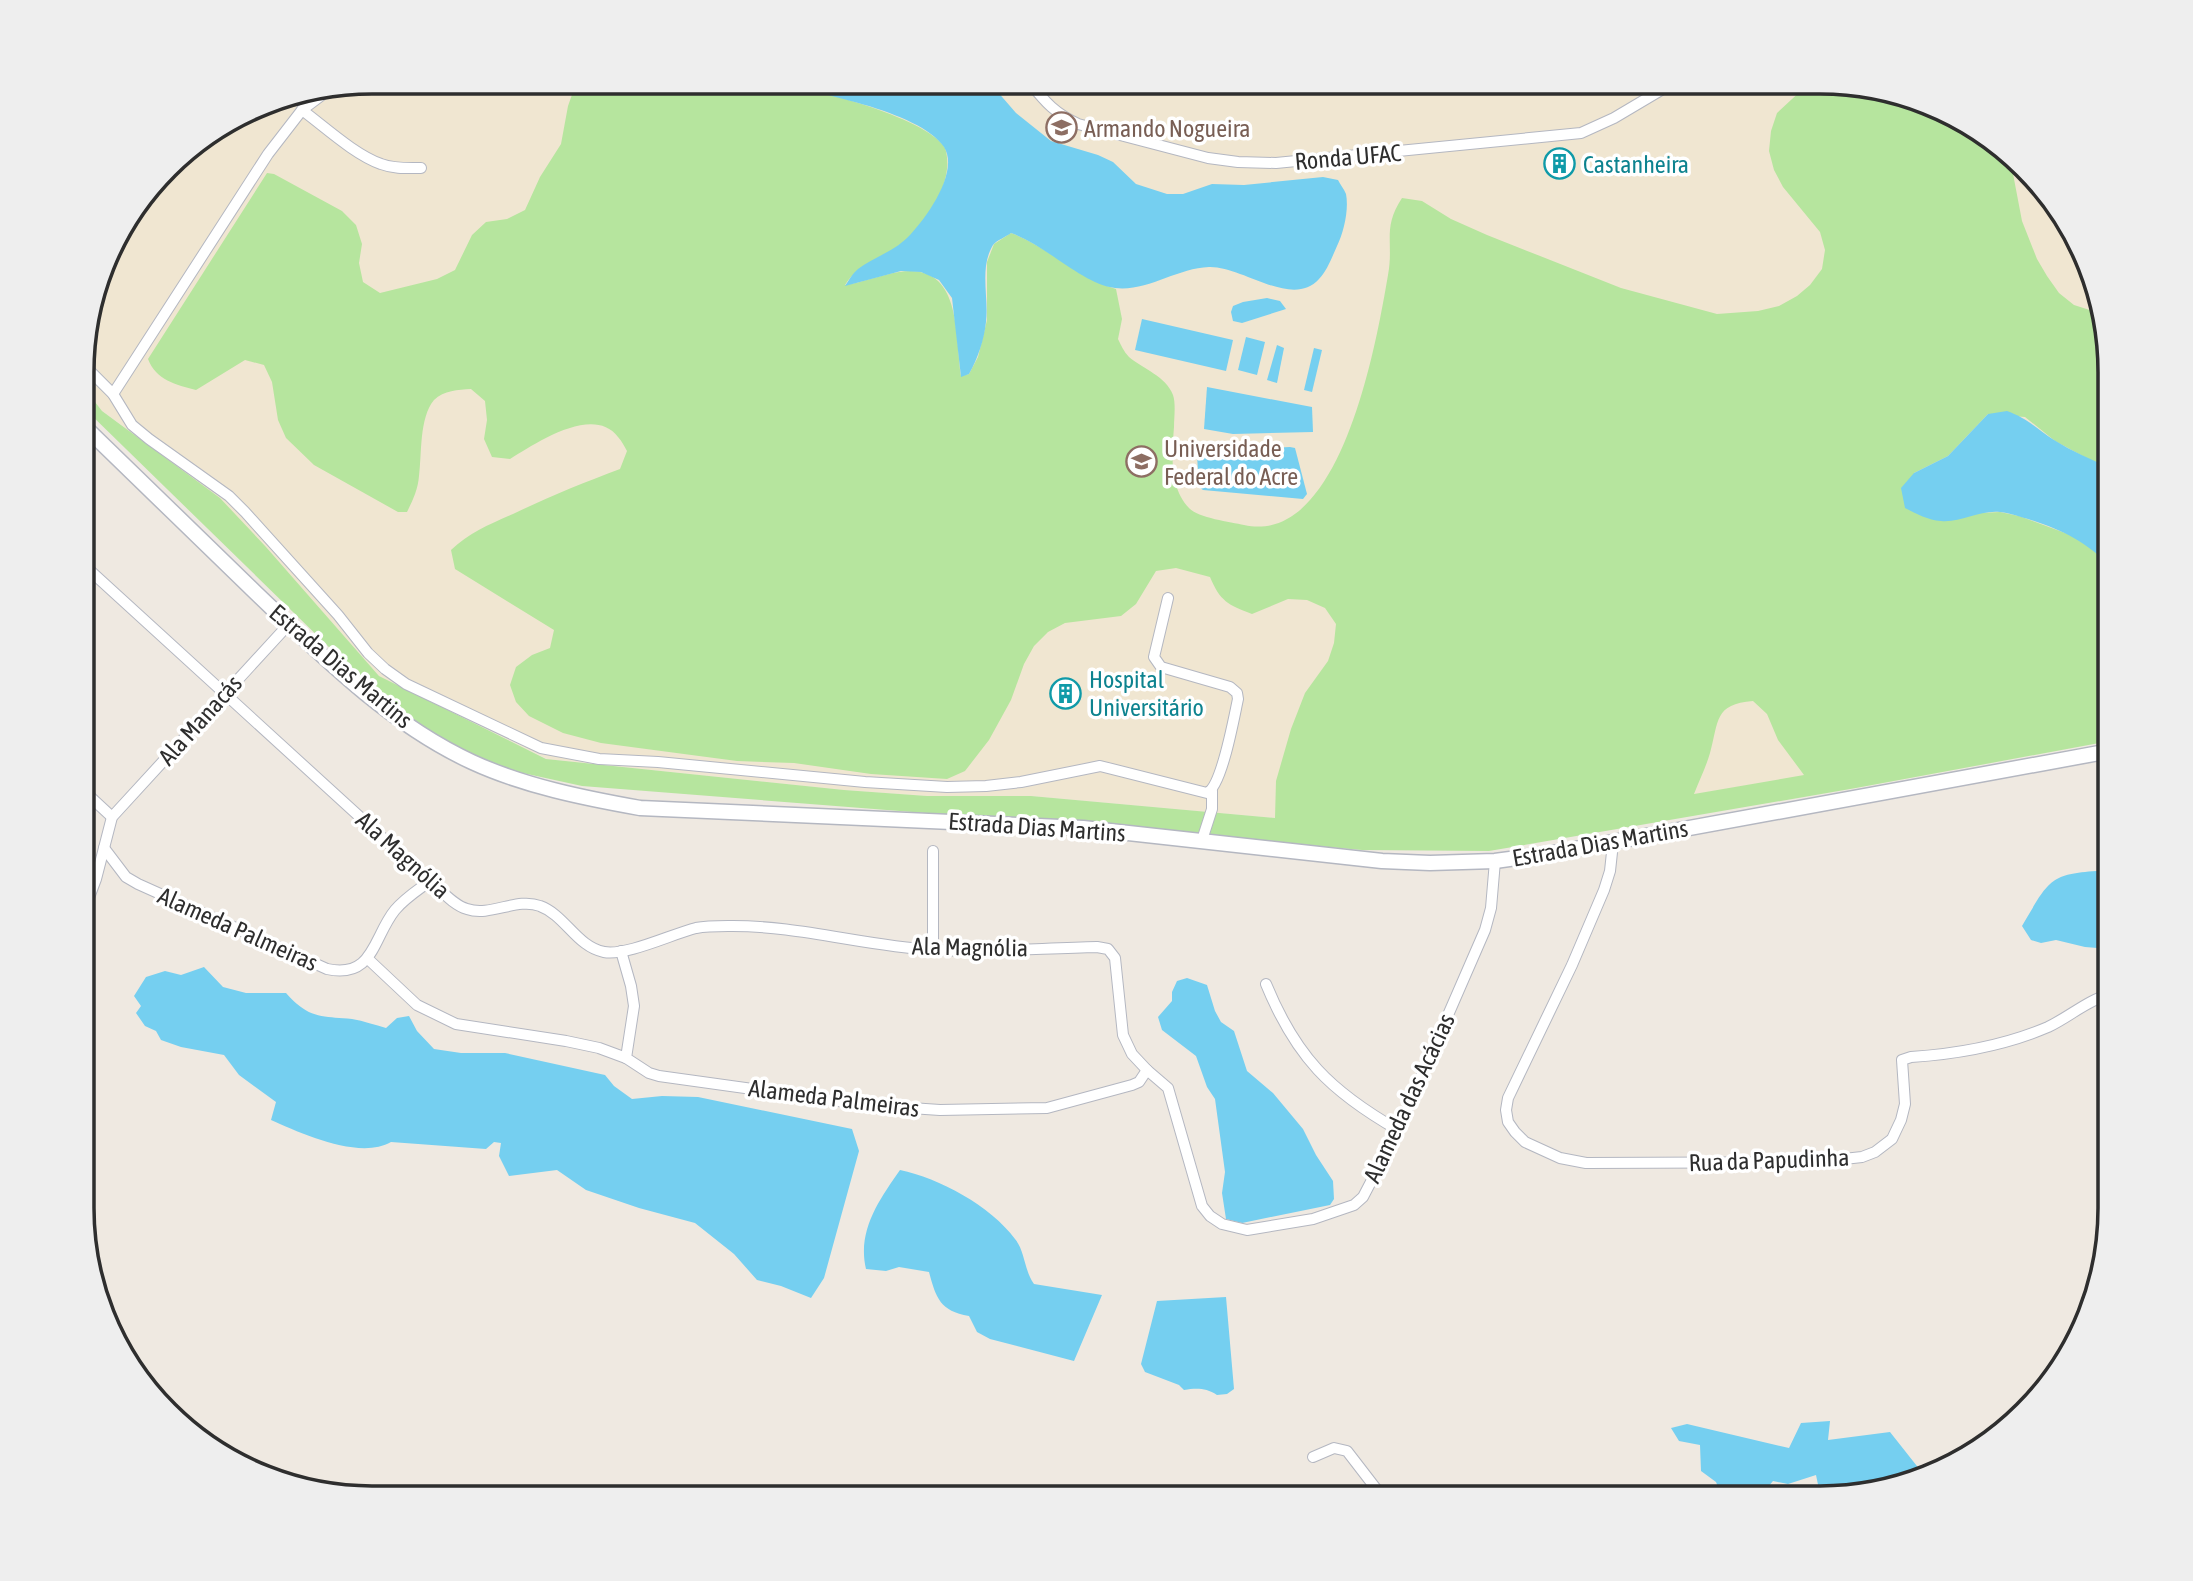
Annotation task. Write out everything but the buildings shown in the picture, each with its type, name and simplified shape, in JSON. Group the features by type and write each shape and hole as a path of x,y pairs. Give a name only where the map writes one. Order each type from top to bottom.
{"street":[{"name":"Ronda UFAC","path":"1038,94 1058,114 1078,124 1208,158 1276,163 1581,132 1614,118 1654,94"},
{"path":"113,394 268,154 302,110 314,101"},
{"path":"302,110 380,164 421,168"},
{"path":"94,375 113,394 132,425 229,496 245,512 385,669 406,684 541,748 599,760 658,762 947,787 1021,782 1100,766 1203,792 1212,791"},
{"name":"Estrada Dias Martins","path":"94,436 357,686 422,734 472,762 514,778 640,808 1083,828 1382,861 1495,861 1613,843 2099,753"},
{"name":"Ala Magnólia","path":"94,574 429,881 459,906 468,910 482,912 529,904 540,905 584,942 603,952 621,951 698,928 744,926 933,950 1085,947"},
{"path":"1168,598 1154,657 1156,663 1161,667 1230,687 1237,693 1238,699 1221,767 1212,791 1212,809 1202,840"},
{"name":"Ala Manacás","path":"112,817 289,624"},
{"path":"94,800 112,817 94,885"},
{"name":"Rua da Papudinha","path":"1613,843 1610,870 1604,890 1572,965 1508,1098 1508,1122 1514,1132 1541,1151 1560,1158 1586,1163 1817,1162 1862,1157 1875,1152 1892,1139 1901,1121 1905,1104 1902,1060 1991,1045 2017,1037 2049,1027 2099,999"},
{"name":"Alameda Palmeiras","path":"104,848 126,877 138,884 327,969 348,971 368,959 417,1005 456,1024 599,1048 626,1058 649,1073 659,1076 867,1105 940,1110 1057,1106 1132,1085 1139,1082 1147,1070"},
{"path":"933,851 933,950"},
{"name":"Alameda das Acácias","path":"1085,947 1108,949 1115,958 1123,1035 1132,1054 1168,1088 1202,1206 1222,1224 1247,1230 1313,1219 1354,1205 1363,1197 1398,1130 1485,930 1491,908 1495,861"},
{"path":"368,959 395,910 429,881"},
{"path":"621,951 634,1006 626,1058"},
{"path":"1266,984 1289,1033 1323,1077 1366,1111 1398,1130"},
{"path":"1312,1457 1334,1448 1347,1451 1374,1486"}],"shaded area":[{"name":"Universidade Federal do Acre","path":"373,94 1820,94 1856,97 1910,109 1943,123 1990,152 2017,176 2052,218 2084,283 2096,337 2099,373 2099,726 1602,810 1276,818 1031,796 927,796 844,790 547,759 379,676 266,547 102,411 94,401 95,355 100,319 109,283 141,218 176,176 218,141 283,109 319,100"}],"green space":[{"name":"Universidade Federal do Acre","path":"572,94 827,94 891,114 934,136 945,148 947,164 941,193 928,216 901,244 861,269 845,285 899,272 920,272 934,278 945,289 951,304 961,376 969,374 978,357 987,320 987,262 994,244 1011,233 1038,246 1088,278 1116,289 1122,319 1118,339 1129,357 1154,373 1170,388 1173,395 1173,470 1183,500 1189,508 1200,514 1244,525 1278,523 1306,504 1330,472 1349,432 1375,344 1390,264 1390,227 1402,198 1422,201 1451,219 1487,235 1621,288 1717,314 1758,311 1779,306 1810,285 1822,269 1825,250 1820,232 1783,187 1774,170 1769,151 1771,131 1777,113 1797,94 1820,94 1874,100 1927,116 1975,141 2013,172 2022,221 2037,259 2059,293 2074,305 2091,310 2099,373 2099,463 2055,441 2025,417 1988,414 1948,456 1914,473 1980,513 2000,512 2019,516 2076,537 2099,556 2099,743 1489,851 1362,850 582,786 509,770 439,739 372,689 94,418 94,401 102,411 220,498 379,676 546,759 844,790 927,796 1031,796 1275,818 1276,781 1291,729 1305,693 1328,661 1336,624 1325,608 1307,600 1288,599 1252,614 1226,601 1217,592 1210,577 1176,568 1156,571 1136,604 1121,616 1065,623 1048,632 1034,646 1024,664 1011,700 989,740 965,771 947,779 871,774 794,763 737,761 601,743 563,733 529,716 516,702 510,685 516,667 532,655 550,648 554,630 455,569 451,550 488,525 620,469 627,451 618,437 607,428 594,424 579,426 549,437 510,459 492,457 484,439 487,420 485,401 471,389 447,392 434,400 429,408 423,426 416,490 407,512 398,512 314,465 286,438 278,420 272,382 264,365 245,360 196,390 161,377 148,359 267,173 274,174 342,211 356,225 362,244 359,263 363,282 380,293 437,279 455,270 472,235 486,222 507,219 525,210 540,177 561,144","holes":["1753,701 1767,714 1778,740 1804,775 1694,794 1708,758 1717,723 1720,716 1731,706"]}],"water":[{"path":"823,94 1000,94 1016,113 1051,141 1098,155 1113,162 1136,184 1167,194 1183,194 1212,184 1244,185 1323,177 1338,180 1347,200 1344,227 1322,276 1308,287 1295,290 1267,284 1222,268 1209,267 1185,271 1139,287 1115,288 1090,279 1011,233 995,243 989,254 985,273 987,312 984,335 969,374 961,377 952,298 939,280 921,272 901,271 845,286 858,269 902,242 931,208 948,169 948,157 944,147 931,134 912,123"},
{"path":"1267,298 1280,301 1286,309 1242,323 1233,321 1233,306"},
{"path":"1142,319 1233,340 1226,371 1135,350"},
{"path":"1246,337 1265,342 1257,375 1238,370"},
{"path":"1277,345 1284,348 1277,383 1267,380"},
{"path":"1314,348 1322,350 1312,392 1304,390"},
{"path":"1207,387 1312,407 1313,432 1233,434 1204,429"},
{"path":"2007,411 2014,414 2068,448 2099,462 2099,557 2074,538 2016,515 1992,512 1941,521 1905,508 1901,488 1914,473 1948,456 1988,414"},
{"path":"1295,448 1307,494 1303,499 1203,490 1199,487 1197,455 1201,451"},
{"path":"2099,871 2099,948 2056,940 2041,943 2031,940 2022,926 2040,896 2055,880 2075,873"},
{"path":"204,967 223,987 246,993 286,993 302,1008 316,1015 356,1020 386,1028 397,1018 409,1016 417,1031 434,1049 461,1053 505,1053 605,1075 614,1086 632,1099 698,1097 852,1129 859,1151 824,1278 811,1298 757,1280 734,1254 695,1223 586,1190 557,1170 509,1176 499,1156 501,1143 494,1142 486,1149 391,1142 378,1147 348,1147 314,1138 271,1120 276,1102 239,1075 224,1055 181,1047 161,1040 156,1031 145,1026 136,1013 141,1006 134,996 146,977 165,971 181,975"},
{"path":"1187,978 1207,985 1221,1022 1234,1031 1247,1071 1273,1093 1303,1129 1333,1181 1334,1199 1330,1205 1242,1223 1226,1219 1222,1193 1225,1172 1215,1099 1207,1087 1196,1056 1162,1030 1158,1017 1172,1001 1172,992 1177,981"},
{"path":"900,1170 947,1187 992,1215 1018,1244 1034,1284 1102,1295 1074,1361 990,1339 977,1332 969,1316 952,1311 941,1302 929,1272 899,1267 886,1271 866,1269 864,1255 867,1229 878,1204"},
{"path":"1226,1297 1234,1389 1227,1394 1217,1395 1201,1389 1184,1390 1179,1385 1145,1372 1141,1364 1157,1301"},
{"path":"1830,1421 1828,1440 1890,1432 1919,1468 1874,1481 1838,1486 1818,1486 1816,1475 1788,1484 1773,1481 1769,1486 1718,1486 1701,1471 1700,1445 1679,1441 1671,1428 1687,1424 1789,1448 1801,1423"}],"place":[{"name":"Armando Nogueira","path":"1061,128"},
{"name":"Castanheira","path":"1560,164"},
{"name":"Universidade Federal do Acre","path":"1141,462"},
{"name":"Hospital Universitário","path":"1066,693"}]}
